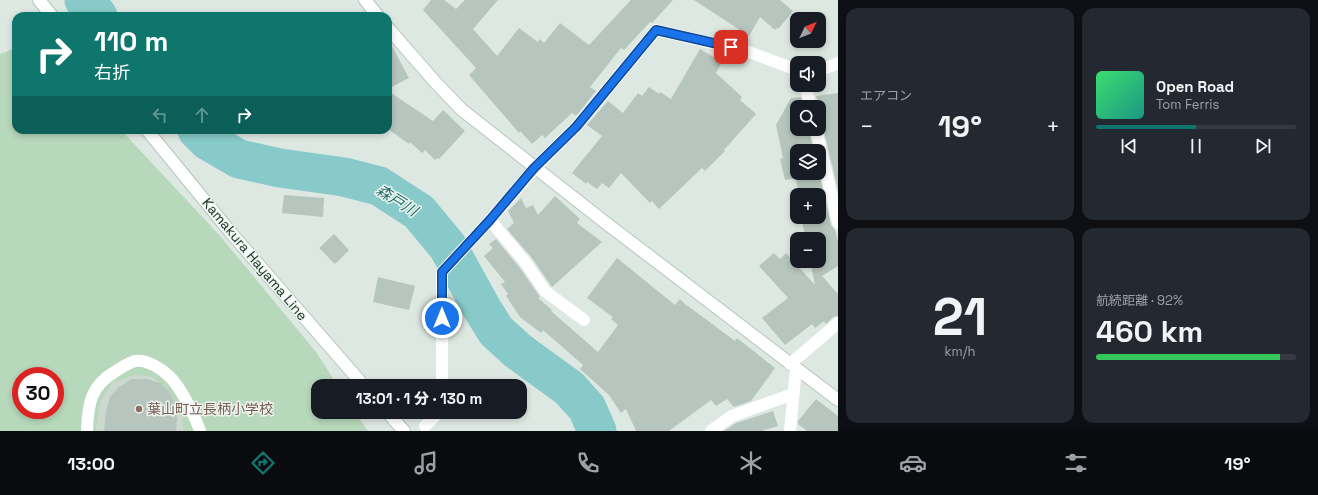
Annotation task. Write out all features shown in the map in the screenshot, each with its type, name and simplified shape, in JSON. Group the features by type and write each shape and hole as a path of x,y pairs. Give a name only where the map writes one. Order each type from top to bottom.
{"street":[{"path":"39,0 49,12"},
{"path":"365,0 375,12"},
{"path":"442,379 442,272 490,220 534,168 576,127 656,30 746,51 790,67"},
{"path":"392,33 462,110 534,168 838,400"},
{"path":"826,68 838,63"},
{"name":"Kamakura Hayama Line","path":"150,134 232,234 358,379"},
{"path":"818,136 838,223"},
{"path":"490,220 526,263 545,291 584,320"},
{"path":"790,431 793,394 793,366 838,323"},
{"path":"87,431 88,412 92,394 96,387 101,381 112,373 136,361 144,361 156,366 170,377 192,412 200,431"},
{"path":"711,431 732,416 793,394"},
{"path":"393,419 404,431"},
{"path":"426,426 432,419"}],"shaded area":[{"name":"葉山町立長柄小学校","path":"136,375 152,377 167,390 182,416 183,431 96,431 100,403 113,382"}],"green space":[{"path":"12,50 12,134 125,134 221,237 316,352 333,379 311,379 311,419 360,419 368,431 183,431 182,416 167,390 152,377 136,375 113,382 100,403 96,431 0,431 0,54"}],"building":[{"path":"431,0 444,0 456,9 465,0 498,0 473,29 497,56 519,28 538,42 540,39 544,43 560,23 589,45 631,0 673,0 624,50 621,48 590,87 596,91 576,116 572,113 545,138 542,135 532,144 520,131 519,133 469,75 476,68 423,10"},
{"path":"694,0 780,0 793,11 790,12 790,15 778,29 777,28 775,30 760,17 749,36"},
{"path":"392,46 409,78 392,87"},
{"path":"700,49 722,62 716,73 742,97 740,100 756,114 724,150 725,151 705,171 702,168 659,209 652,201 650,203 621,173 609,188 602,183 597,189 587,182 586,184 572,173 602,136 587,125 608,101 623,113 638,93 642,96 649,87 659,94 660,92 671,99"},
{"path":"838,93 838,190 825,136 826,100 817,100 816,96"},
{"path":"392,94 433,121 443,110 465,131 439,159 437,158 435,160 425,150 422,153 410,142 409,144 392,132"},
{"path":"801,97 802,100 790,100 790,136 810,136 812,144 790,144 790,179 785,180 780,159 783,158 776,125 791,98"},
{"path":"796,180 821,180 822,188 798,188"},
{"path":"284,195 324,198 323,217 282,213"},
{"path":"555,196 580,219 577,223 602,242 552,287 532,258 507,229 514,223 508,211 521,198 526,208 533,205 538,215"},
{"path":"826,203 831,225 835,230 838,241 838,266 822,276 838,294 838,316 833,317 826,324 824,321 815,328 812,324 785,345 762,318 788,298 759,266 774,253 780,259 786,253 790,257 790,268 800,268 815,285 811,268 826,268 826,232 804,232 803,224 826,224"},
{"path":"334,234 349,250 335,264 319,248"},
{"path":"496,239 520,268 540,297 538,298 598,352 618,325 611,319 613,317 587,298 617,258 675,305 680,299 687,306 735,341 737,338 775,368 751,401 734,407 727,399 716,406 711,400 669,431 636,431 626,409 621,413 609,395 580,369 583,365 543,330 541,333 520,317 506,296 508,294 501,284 505,282 484,256 493,248 489,244"},
{"path":"378,277 415,286 409,310 373,302"},
{"name":"葉山町立長柄小学校","path":"132,379 146,379 160,383 170,393 175,405 177,418 176,431 104,431 106,411 110,397 119,387"},
{"path":"816,399 838,416 838,431 807,431 798,424 798,421"},
{"path":"773,411 778,426 762,431 724,431 736,423"}],"waterway":[{"name":"森戸川","path":"84,0 94,12"},
{"name":"森戸川","path":"201,134 208,141 239,159 280,168 344,177 379,186 419,212 448,247 496,331 518,351 569,388 587,408 597,431"}],"place":[{"name":"葉山町立長柄小学校","path":"139,409"}],"route":[{"path":"442,318 442,272 446,266 490,220 534,168 576,127 656,30 731,47"}]}
